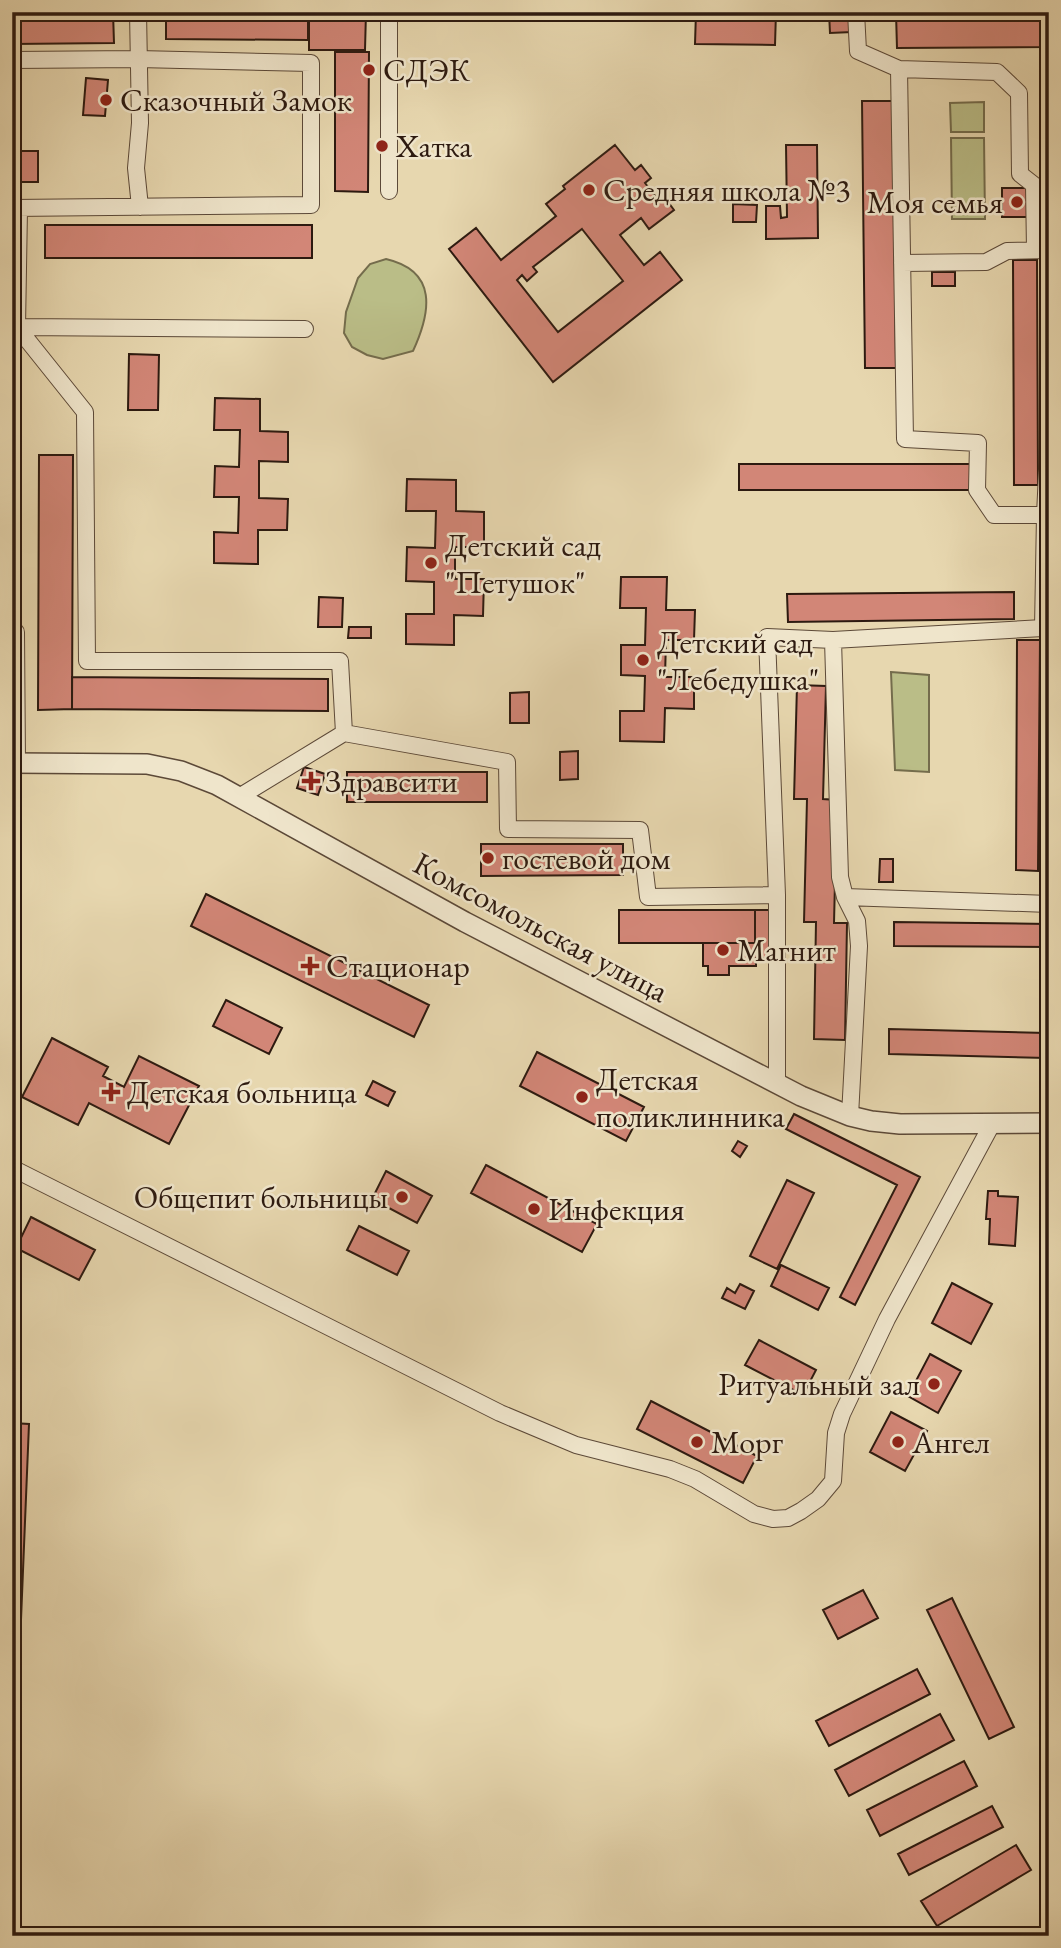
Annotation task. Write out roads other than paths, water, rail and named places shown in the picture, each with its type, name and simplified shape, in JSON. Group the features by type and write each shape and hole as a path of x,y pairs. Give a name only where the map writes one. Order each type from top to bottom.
{"street":[{"path":"138,12 140,122 136,168 140,207"},
{"path":"389,12 389,191"},
{"path":"856,12 858,51 898,69 997,72 1019,93 1020,174 1034,185 1042,250 1007,251 986,262 902,263"},
{"path":"12,60 311,62 311,205 16,209 15,327 85,412 87,661 340,661 344,733"},
{"path":"898,69 905,439 978,443 977,490 994,515 1045,515"},
{"path":"15,327 305,329"},
{"path":"778,1084 777,895 767,637 833,640 1043,628 1045,515 1049,473"},
{"path":"15,763 16,632"},
{"path":"833,640 840,877 845,897 857,921 859,946 850,1116"},
{"path":"239,797 344,733 507,762 508,829 640,830 648,897 777,895"},
{"name":"Комсомольская улица","path":"15,763 147,764 181,771 217,785 465,922 778,1084 850,1116 900,1124 1049,1123"},
{"path":"845,897 1049,904"},
{"path":"12,1168 500,1413 576,1445 695,1479 754,1514 773,1520 788,1518 801,1511 818,1499 832,1481 836,1433 842,1414 887,1319 992,1124"}],"place":[{"name":"СДЭК","path":"369,70"},
{"name":"Сказочный Замок","path":"106,100"},
{"name":"Хатка","path":"382,146"},
{"name":"Средняя школа №3","path":"589,190"},
{"name":"Моя семья","path":"1017,202"},
{"name":"Детский сад \"Петушок\"","path":"431,563"},
{"name":"Детский сад \"Лебедушка\"","path":"643,660"},
{"name":"Здравсити","path":"311,781"},
{"name":"гостевой дом","path":"488,858"},
{"name":"Магнит","path":"723,950"},
{"name":"Стационар","path":"310,966"},
{"name":"Детская больница","path":"111,1092"},
{"name":"Детская поликлинника","path":"582,1097"},
{"name":"Общепит больницы","path":"402,1197"},
{"name":"Инфекция","path":"534,1209"},
{"name":"Ритуальный зал","path":"934,1384"},
{"name":"Морг","path":"697,1442"},
{"name":"Ангел","path":"898,1442"}]}
